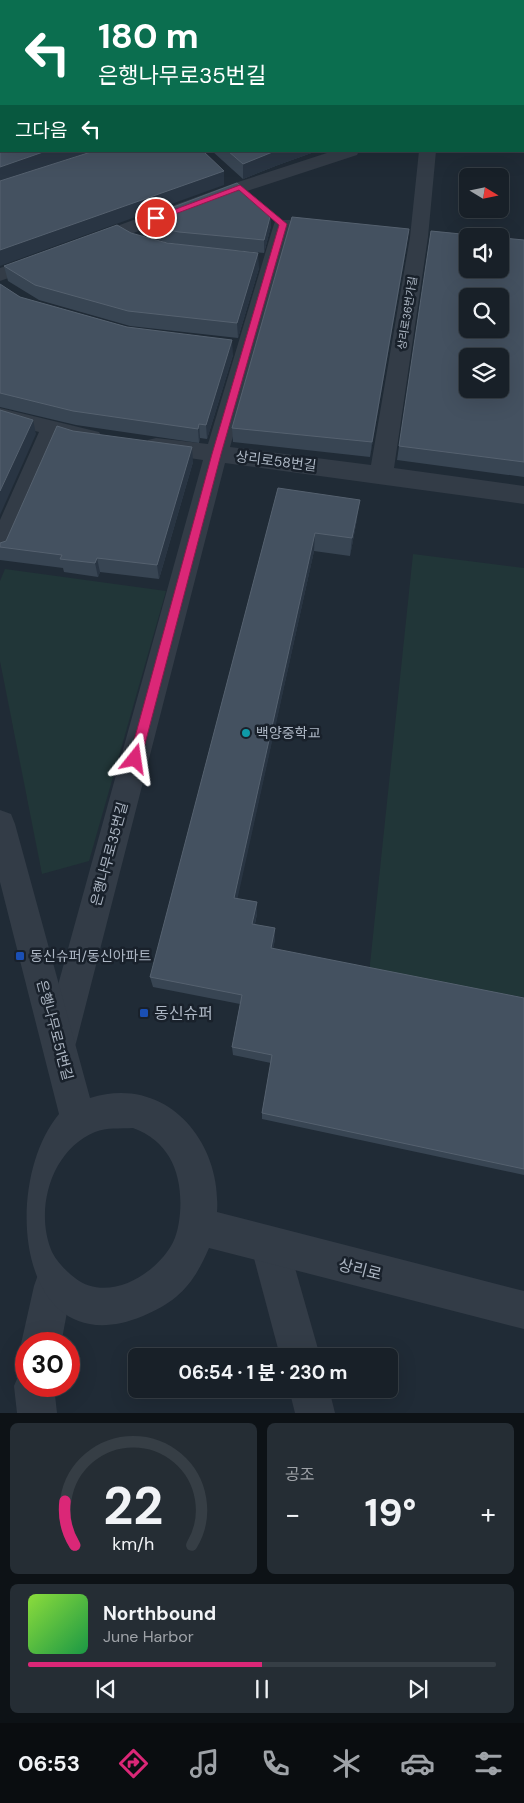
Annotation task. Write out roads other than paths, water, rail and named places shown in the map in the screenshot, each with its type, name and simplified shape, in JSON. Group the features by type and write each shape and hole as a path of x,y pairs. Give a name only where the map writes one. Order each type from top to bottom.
{"street":[{"path":"79,247 240,188 348,152"},
{"name":"상리로36번가길","path":"381,474 419,237 428,152"},
{"path":"226,175 255,200"},
{"name":"은행나무로35번길","path":"58,1043 216,454 237,347 263,260 285,221"},
{"path":"122,231 138,242"},
{"path":"3,285 61,253"},
{"name":"상리로58번길","path":"0,415 76,435 381,474 524,495"},
{"path":"0,547 52,429"},
{"name":"은행나무로51번길","path":"0,824 79,1121"},
{"path":"133,1110 158,1120 179,1138 194,1163 200,1194 197,1226 185,1258 163,1284 137,1301 107,1308 77,1302 53,1286 35,1260 27,1230 28,1197 38,1166 56,1140 79,1121 106,1111 133,1110"},
{"name":"상리로","path":"197,1226 524,1310"},
{"path":"270,1246 298,1348"},
{"path":"43,1332 53,1286"},
{"path":"36,1397 38,1413"},
{"path":"311,1398 315,1413"}],"place":[{"name":"백양중학교","path":"246,733"},
{"name":"동신슈퍼/동신아파트","path":"20,956"},
{"name":"동신슈퍼","path":"144,1013"}]}
